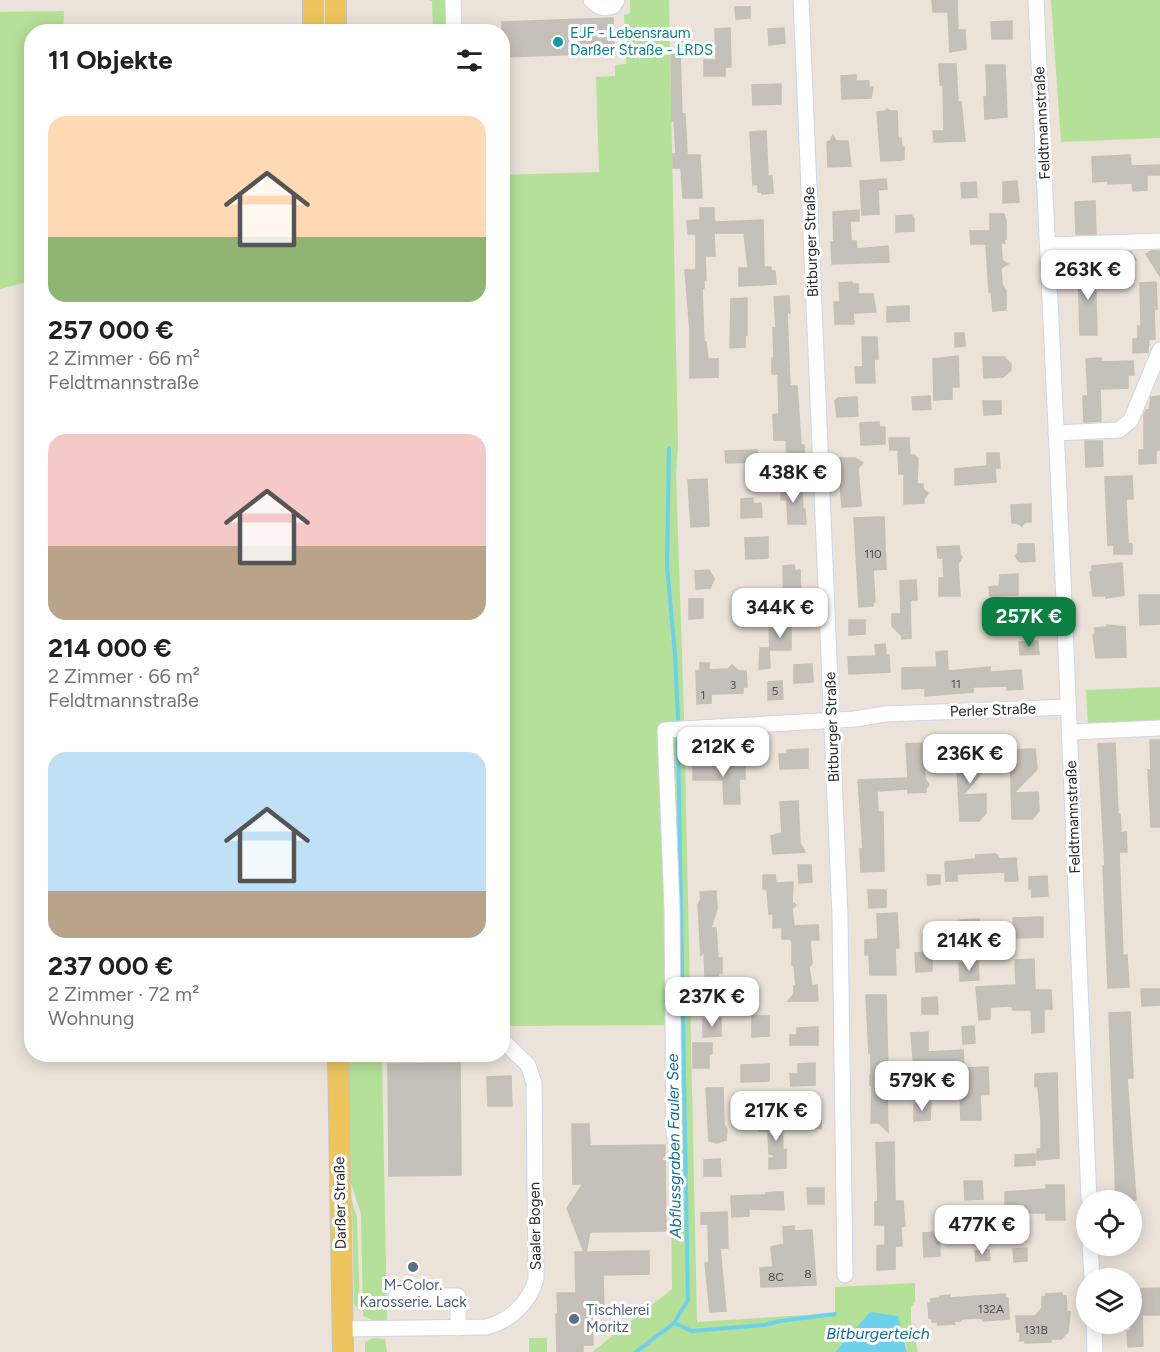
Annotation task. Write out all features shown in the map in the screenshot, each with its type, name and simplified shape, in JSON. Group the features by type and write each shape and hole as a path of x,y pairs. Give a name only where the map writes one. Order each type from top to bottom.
{"main road":[{"path":"313,0 313,24"},
{"path":"336,0 336,24"},
{"name":"Darßer Straße","path":"338,1062 343,1352"}],"street":[{"path":"453,0 454,24"},
{"path":"591,0 603,8 613,6 617,0"},
{"name":"Bitburger Straße","path":"801,0 840,916 845,1275"},
{"name":"Feldtmannstraße","path":"1036,0 1089,1190"},
{"path":"1048,245 1160,241"},
{"path":"1056,433 1119,430 1131,420 1160,350"},
{"name":"Perler Straße","path":"674,1134 672,909 666,730 831,720 885,714 1069,707"},
{"path":"1070,732 1160,728"},
{"name":"Saaler Bogen","path":"343,1329 486,1327 507,1320 534,1288 536,1279 534,1083 528,1065 510,1048"},
{"path":"396,1296 458,1296 458,1328"},
{"path":"1094,1334 1095,1352"}],"green space":[{"path":"428,0 449,0 449,24 433,24 432,1"},
{"path":"630,0 669,0 678,445 676,475 684,714 697,1322 835,1313 835,1287 915,1283 915,1302 911,1307 911,1321 918,1352 907,1352 906,1342 871,1312 835,1352 592,1352 672,1289 669,1025 510,1026 510,175 599,172 596,77 615,76 615,65 626,64 624,15 630,13"},
{"path":"1051,0 1160,0 1160,138 1061,142"},
{"path":"64,11 63,24 24,24 24,283 0,289 0,12"},
{"path":"1160,687 1160,722 1088,726 1086,690"},
{"path":"382,1062 387,1320 375,1321 363,1316 361,1214 351,1183 347,1064"},
{"path":"347,1186 357,1217 360,1312 354,1304 352,1210"},
{"path":"374,1338 385,1339 387,1352 365,1352 365,1342"},
{"path":"529,1338 547,1338 547,1352 529,1352"}],"water":[{"name":"Bitburgerteich","path":"870,1312 898,1316 907,1352 835,1352"}],"building":[{"path":"932,0 957,0 958,30 965,30 966,49 950,52 948,12 933,12"},
{"path":"735,7 750,7 750,18 736,19"},
{"name":"EJF - Lebensraum Darßer Straße - LRDS","path":"613,18 614,53 510,57 510,24 502,24 502,22"},
{"path":"1012,21 1012,39 992,39 991,22"},
{"path":"730,28 731,67 725,67 725,76 704,76 704,60 716,60 715,29"},
{"path":"784,28 785,43 769,45 768,29"},
{"path":"676,30 692,30 692,46 676,47"},
{"path":"671,54 680,54 682,114 685,114 687,155 700,155 702,198 683,198 681,168 673,168 673,154 676,154 674,121 672,121"},
{"path":"939,64 956,64 958,102 961,102 965,141 934,142 933,131 944,131 943,85 940,85"},
{"path":"986,65 1005,65 1007,117 985,119"},
{"path":"856,75 856,81 869,81 869,87 873,87 871,98 842,99 841,76"},
{"path":"781,84 781,104 753,105 752,85"},
{"path":"887,109 897,111 898,139 901,138 902,148 904,147 904,159 902,160 881,161 877,112"},
{"path":"766,131 768,176 772,176 773,193 762,194 758,192 758,184 753,185 750,132"},
{"path":"833,135 836,141 848,141 851,166 828,167 827,142"},
{"path":"1130,155 1131,166 1160,165 1160,175 1147,175 1147,190 1133,191 1132,183 1093,182 1092,157"},
{"path":"886,179 887,189 878,190 879,214 862,215 860,181"},
{"path":"1017,181 1019,202 1003,203 1003,182"},
{"path":"976,182 977,197 962,198 961,183"},
{"path":"1095,201 1096,234 1076,234 1075,202"},
{"path":"700,208 714,208 716,222 763,220 764,267 771,267 771,271 775,271 776,284 739,286 739,268 748,268 744,233 714,233 715,256 705,256 706,280 702,288 704,342 706,342 708,359 718,359 718,377 690,378 690,331 685,270 696,270 696,234 688,234 687,221 700,220"},
{"path":"859,210 859,221 850,221 851,241 856,241 857,249 888,246 889,262 832,264 833,212"},
{"path":"990,214 1004,214 1006,221 1006,239 1004,239 1005,243 1001,243 1002,260 1008,264 1001,268 1002,284 1006,291 1006,310 993,311 991,292 989,292 986,244 971,244 970,231 990,231"},
{"path":"911,215 914,218 914,231 896,232 896,216"},
{"path":"1151,251 1160,251 1160,276 1146,254"},
{"path":"1131,252 1136,260 1125,267 1122,262 1110,270 1102,256 1106,253"},
{"path":"1095,266 1097,335 1080,335 1078,267"},
{"path":"852,282 852,284 858,284 858,294 873,294 876,312 853,313 854,324 835,324 834,302 840,302 839,283"},
{"path":"1156,282 1155,339 1149,339 1148,352 1133,353 1133,339 1138,339 1138,326 1141,326 1140,283"},
{"path":"789,296 790,313 787,313 790,386 797,386 801,445 804,445 805,459 787,460 786,440 774,440 773,415 779,414 778,374 772,374 772,358 774,358 773,328 776,328 774,297"},
{"path":"747,298 745,347 730,348 731,299"},
{"path":"909,306 909,321 887,322 887,307"},
{"path":"955,333 964,333 965,346 955,347"},
{"path":"862,337 877,337 878,359 874,359 875,383 856,383 855,367 863,367"},
{"path":"958,356 959,387 952,387 952,399 934,400 933,359"},
{"path":"983,357 1004,357 1011,364 1011,370 1003,377 984,378"},
{"path":"1101,358 1101,362 1133,361 1134,375 1128,375 1128,388 1100,389 1101,421 1084,422 1083,396 1088,396 1086,359"},
{"path":"930,396 931,409 913,410 912,397"},
{"path":"1160,396 1160,450 1156,450 1156,463 1139,464 1139,450 1144,450 1144,415 1146,410 1149,410 1151,397"},
{"path":"857,397 858,416 837,417 835,401 838,398"},
{"path":"983,401 1001,401 1001,414 984,415"},
{"path":"879,422 879,427 885,427 885,444 861,445 860,423"},
{"path":"889,438 909,438 910,455 918,458 917,484 923,484 923,489 928,493 924,503 904,504 904,474 899,474 898,450 890,450"},
{"path":"1085,441 1102,441 1103,466 1086,467"},
{"path":"757,450 758,462 726,463 725,451"},
{"path":"987,453 999,453 1000,468 995,468 996,482 955,485 955,469 987,466"},
{"path":"838,458 855,458 863,463 858,468 861,506 842,507"},
{"path":"1132,476 1133,499 1126,499 1128,543 1132,544 1132,554 1114,554 1114,545 1108,545 1105,477"},
{"path":"707,479 709,526 691,527 688,480"},
{"path":"781,479 791,480 791,493 802,493 806,524 788,524 787,500 781,500"},
{"path":"753,498 753,504 761,503 762,517 741,518 741,499"},
{"path":"1031,504 1031,522 1025,522 1022,526 1012,523 1011,505"},
{"path":"884,517 886,569 873,570 875,602 873,606 859,607 854,518"},
{"path":"768,537 768,558 746,559 745,538"},
{"path":"1018,544 1034,544 1035,561 1020,562 1015,556 1018,553"},
{"path":"959,546 962,557 958,564 960,596 939,596 939,578 944,578 943,558 938,558 937,547"},
{"path":"1122,563 1124,595 1106,598 1106,596 1093,596 1090,572 1092,572 1092,566"},
{"path":"794,565 795,571 800,570 801,606 784,607 783,566"},
{"path":"709,570 714,579 710,588 696,589 695,571"},
{"path":"1018,574 1018,595 990,596 989,587 999,586 1000,575"},
{"path":"916,580 917,600 910,600 911,638 902,639 902,636 892,626 892,614 901,614 900,581"},
{"path":"1139,595 1160,595 1160,624 1140,625"},
{"path":"689,599 703,599 703,618 689,619"},
{"path":"992,618 1010,618 1011,632 993,632"},
{"path":"849,620 865,620 865,634 849,635"},
{"path":"1107,625 1125,627 1126,657 1096,658 1093,635 1095,635 1095,628 1107,627"},
{"path":"791,628 791,650 770,650 769,629"},
{"path":"1038,641 1039,654 1020,655 1019,642"},
{"path":"885,644 886,655 889,655 890,672 849,674 848,657 876,656 875,645"},
{"path":"760,648 769,648 770,668 759,669"},
{"path":"947,651 948,671 990,667 990,672 1021,670 1023,689 1007,690 1007,686 973,687 973,692 925,696 925,688 902,689 902,668 937,667 936,652"},
{"path":"700,663 709,663 709,670 728,669 732,665 739,671 746,671 747,687 743,687 743,693 711,694 711,703 697,704 696,671 700,671"},
{"path":"812,664 813,682 794,683 794,665"},
{"path":"782,681 783,699 768,700 768,682"},
{"path":"1150,740 1160,740 1160,827 1151,827 1148,770 1151,770"},
{"path":"940,742 941,755 924,755 925,778 929,785 926,792 908,793 908,789 877,791 878,812 883,812 884,871 861,872 860,849 863,849 858,780 908,778 906,744"},
{"path":"1115,743 1118,814 1120,814 1121,833 1126,832 1127,852 1119,852 1123,956 1127,955 1129,987 1108,988 1103,866 1105,866 1098,744"},
{"path":"808,749 808,768 780,769 779,754 787,754 787,750"},
{"path":"1035,749 1037,769 1014,793 1038,792 1039,811 1032,819 1012,819 1010,750"},
{"path":"984,751 984,770 963,795 986,794 986,813 979,821 960,821 956,752"},
{"path":"745,761 745,779 739,779 740,804 724,804 723,780 693,780 693,763 709,763 709,765"},
{"path":"798,801 800,843 805,852 773,854 771,836 782,833 780,802"},
{"path":"996,854 1000,859 1016,858 1018,881 1005,881 1005,872 957,874 957,881 946,881 945,862 976,859 976,855"},
{"path":"798,865 811,865 812,882 799,883"},
{"path":"763,875 775,875 776,883 793,882 792,902 796,905 792,909 794,926 818,925 819,940 810,940 812,964 809,967 812,986 817,985 818,1001 788,1001 794,994 794,986 796,986 794,965 792,965 792,941 782,939 782,927 773,928 773,914 769,914 767,889 763,889"},
{"path":"927,875 940,875 940,884 928,885"},
{"path":"1047,876 1048,896 1032,897 1029,877"},
{"path":"868,890 886,890 886,907 869,908"},
{"path":"716,891 717,909 711,928 716,928 718,958 722,958 722,973 718,973 718,976 705,976 704,949 701,956 698,905 701,899 700,892"},
{"path":"897,913 899,948 895,948 896,975 870,975 869,955 865,955 865,940 878,939 877,914"},
{"path":"1043,917 1043,937 1014,938 1013,918"},
{"path":"979,919 980,939 961,940 960,920"},
{"path":"932,952 932,971 916,972 915,953"},
{"path":"1034,959 1035,990 1051,990 1052,1009 1044,1009 1044,1032 1032,1033 1031,1010 1013,1010 1012,1006 990,1007 990,1019 979,1020 976,987 1016,985 1015,960"},
{"path":"978,962 979,980 960,981 959,963"},
{"path":"1141,989 1160,989 1160,1005 1142,1006"},
{"path":"866,995 886,995 888,1072 890,1073 889,1092 887,1093 888,1132 879,1123 871,1123 871,1053 869,1053"},
{"path":"937,997 938,1014 922,1014 922,998"},
{"path":"1130,1012 1133,1078 1127,1078 1135,1190 1116,1190 1109,1013"},
{"path":"752,1016 769,1016 769,1036 752,1037"},
{"path":"721,1018 721,1036 703,1037 703,1019"},
{"path":"974,1026 975,1043 963,1044 962,1027"},
{"path":"818,1027 818,1045 790,1045 790,1035 797,1035 797,1028"},
{"path":"928,1032 928,1052 963,1050 964,1068 988,1067 989,1094 980,1095 981,1120 961,1120 960,1095 951,1095 950,1075 929,1076 929,1082 915,1082 911,1033"},
{"path":"693,1043 712,1043 709,1068 693,1068"},
{"path":"460,1063 461,1175 389,1176 388,1064"},
{"path":"815,1063 815,1085 791,1086 790,1074 798,1074 798,1064"},
{"path":"769,1064 769,1081 741,1082 741,1065"},
{"path":"1057,1073 1059,1158 1037,1160 1037,1149 1041,1149 1041,1120 1035,1074"},
{"path":"511,1076 512,1106 488,1106 487,1077"},
{"path":"706,1088 723,1088 726,1140 717,1143 709,1141"},
{"path":"931,1103 930,1120 914,1121 914,1104"},
{"path":"804,1111 821,1111 821,1128 805,1129"},
{"path":"775,1113 782,1116 786,1168 769,1169 769,1158 773,1158 774,1155 769,1154 768,1131 759,1131"},
{"path":"572,1124 589,1124 590,1146 665,1145 665,1156 662,1157 662,1161 665,1161 666,1231 590,1232 586,1252 649,1251 649,1274 603,1275 604,1312 592,1312 593,1345 583,1345 583,1352 557,1352 557,1293 576,1293 575,1252 584,1252 567,1208 583,1184 573,1184"},
{"path":"894,1142 895,1201 903,1201 905,1226 901,1227 902,1246 895,1246 895,1269 877,1270 877,1246 885,1245 885,1225 875,1225 875,1202 878,1201 876,1143"},
{"path":"1035,1154 1035,1165 1015,1166 1015,1155"},
{"path":"720,1159 721,1176 704,1176 704,1160"},
{"path":"964,1181 982,1181 983,1199 965,1200"},
{"path":"1046,1185 1064,1185 1065,1220 1046,1220 1046,1213 1025,1213 1025,1204 1005,1204 1005,1192 1046,1189"},
{"path":"807,1188 824,1188 824,1204 808,1204"},
{"path":"783,1192 784,1210 749,1209 749,1216 732,1217 731,1196"},
{"path":"727,1212 728,1248 720,1248 726,1311 710,1312 705,1263 709,1263 708,1224 701,1224 701,1213"},
{"path":"794,1226 794,1231 812,1230 816,1285 761,1287 760,1268 773,1267 771,1247 784,1244 783,1227"},
{"path":"939,1232 940,1256 924,1257 923,1233"},
{"path":"1027,1248 1027,1261 1014,1262 1013,1249"},
{"path":"989,1250 990,1260 976,1261 975,1251"},
{"path":"1160,1288 1160,1315 1142,1315 1142,1289"},
{"path":"1062,1293 1062,1296 1066,1296 1067,1312 1070,1312 1068,1332 1061,1339 1051,1339 1051,1342 1025,1343 1025,1340 1020,1341 1016,1316 1035,1316 1042,1308 1042,1297 1046,1294"},
{"path":"1005,1294 1005,1298 1008,1298 1009,1319 983,1321 983,1318 960,1319 961,1321 954,1321 955,1324 938,1325 938,1322 932,1322 932,1318 929,1318 928,1303 931,1303 931,1299 940,1298 940,1296 950,1295 950,1298"},
{"path":"1142,1315 1143,1346 1128,1347 1127,1334 1142,1334"}],"waterway":[{"path":"669,448 667,566 678,719"},
{"name":"Abflussgraben Fauler See","path":"636,1352 674,1323 688,1300 678,737"},
{"path":"674,1323 692,1331 764,1325 835,1314"}],"place":[{"name":"EJF - Lebensraum Darßer Straße - LRDS","path":"558,42"},
{"name":"M-Color. Karosserie. Lack","path":"413,1267"},
{"name":"Tischlerei Moritz","path":"574,1319"}]}
